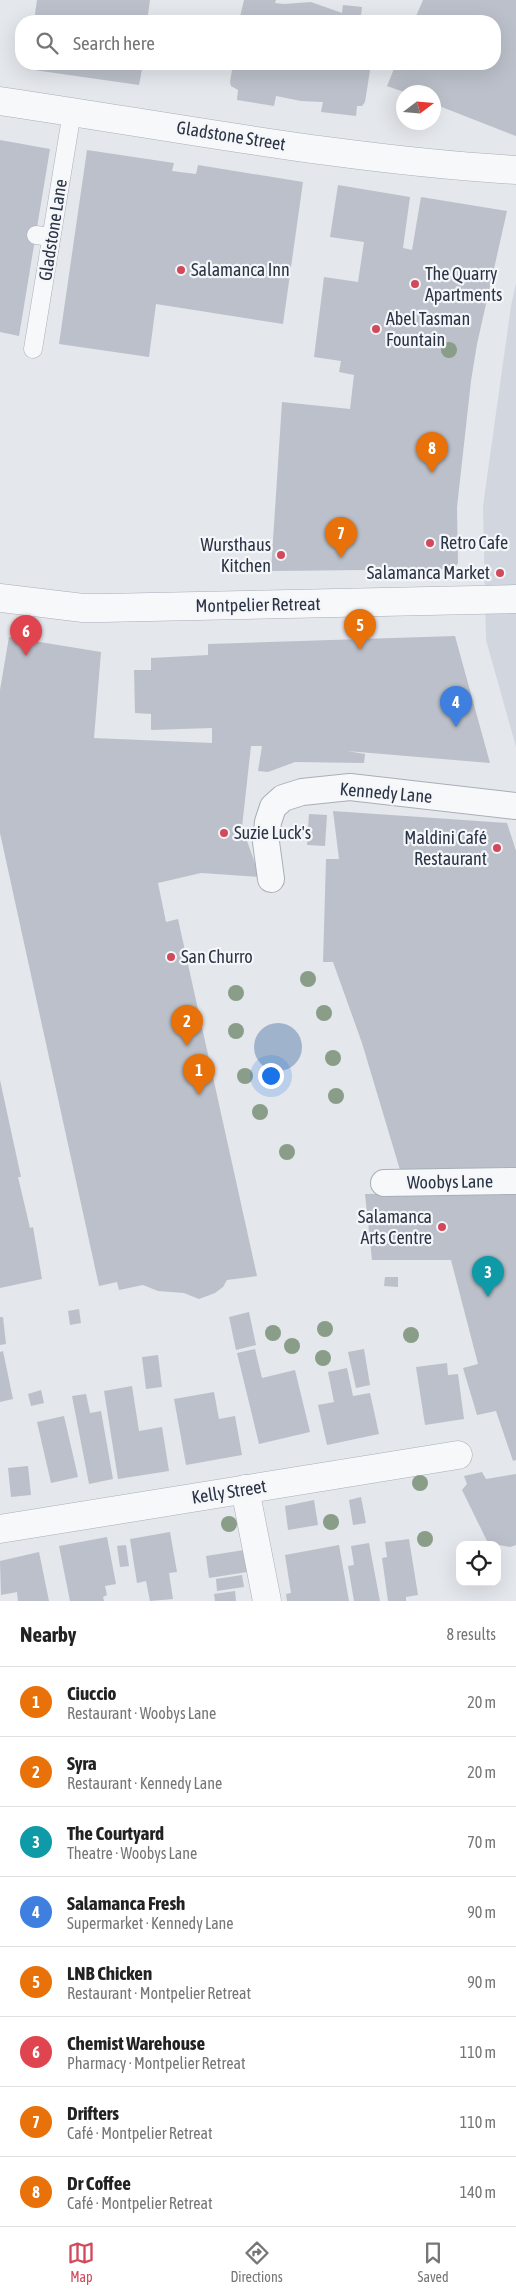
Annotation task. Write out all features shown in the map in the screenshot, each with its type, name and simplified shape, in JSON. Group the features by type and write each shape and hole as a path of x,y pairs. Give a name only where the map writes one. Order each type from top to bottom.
{"street":[{"name":"Gladstone Street","path":"0,101 355,154 463,167 516,170"},
{"name":"Gladstone Street","path":"463,167 516,184"},
{"name":"Montpelier Retreat","path":"0,598 84,608 516,599"},
{"name":"Kennedy Lane","path":"271,879 266,842 268,822 273,807 283,798 302,792 350,787 516,806"},
{"name":"Woobys Lane","path":"384,1183 516,1182"},
{"name":"Kelly Street","path":"0,1529 458,1455"},
{"path":"245,1489 267,1601"}],"lane":[{"name":"Gladstone Lane","path":"33,349 44,236 72,112"}],"shaded area":[{"name":"Salamanca Market","path":"516,283 516,747 486,640 483,506 511,306"}],"water":[{"path":"278,1023 287,1025 295,1030 300,1038 302,1047 300,1056 295,1064 287,1069 278,1071 269,1069 261,1064 256,1056 254,1047 256,1038 261,1030 269,1025"}],"building":[{"path":"37,0 150,0 148,15 35,15"},
{"path":"244,0 276,0 275,3 284,4 311,2 342,13 343,5 362,7 361,15 240,15"},
{"path":"423,0 516,0 516,136 441,107 441,85 396,85 396,89 387,86 394,70 501,70 501,15 417,15"},
{"path":"34,70 142,70 139,85"},
{"path":"232,70 370,70 365,102 362,106 357,106 356,116 321,112 323,102 301,101 276,96 274,106 237,100 238,90 231,86"},
{"path":"0,140 50,149 19,336 0,332"},
{"name":"Salamanca Inn","path":"87,150 174,163 172,171 196,174 198,165 303,182 283,324 156,304 149,357 59,344"},
{"path":"338,185 410,197 403,248 412,250 421,197 507,211 477,344 471,381 457,507 458,563 454,569 271,571 282,402 350,409 354,375 339,372 341,361 314,357 324,277 358,282 364,242 330,237"},
{"path":"455,636 490,763 347,751 365,754 364,763 295,762 268,772 258,771 262,746 251,746 242,827 260,877 201,873 158,883 166,922 178,919 257,1276 227,1280 223,1287 215,1293 199,1299 184,1293 158,1291 143,1285 119,1290 117,1282 99,1286 0,833 0,690 9,637 101,652 94,738 212,743 212,728 151,730 151,714 135,713 134,670 151,670 151,658 208,655 208,644"},
{"path":"333,811 507,823 516,851 516,1167 400,1170 362,1043 333,962 323,962 326,859 339,859"},
{"path":"309,814 327,815 325,846 307,845"},
{"path":"0,1080 21,1177 18,1177 30,1228 33,1227 42,1279 0,1288"},
{"path":"516,1192 516,1460 513,1461 496,1411 477,1415 463,1368 478,1364 451,1260 372,1260 365,1194"},
{"path":"385,1277 398,1277 398,1287 384,1286"},
{"path":"79,1309 81,1323 70,1325 68,1311"},
{"path":"249,1312 256,1345 236,1350 229,1317"},
{"path":"0,1317 3,1317 6,1344 0,1345"},
{"path":"255,1349 262,1378 295,1370 310,1432 259,1444 237,1353"},
{"path":"364,1349 370,1385 356,1388 348,1352"},
{"path":"3,1351 13,1399 0,1402 0,1352"},
{"path":"158,1355 162,1387 146,1389 142,1357"},
{"path":"447,1363 448,1375 458,1374 464,1419 425,1425 416,1367"},
{"path":"347,1368 353,1396 370,1393 379,1434 327,1445 318,1405 334,1402 328,1372"},
{"path":"132,1386 139,1431 162,1427 169,1471 118,1479 104,1391"},
{"path":"41,1390 44,1403 31,1406 28,1394"},
{"path":"214,1392 219,1419 235,1416 242,1455 186,1465 174,1399"},
{"path":"86,1394 90,1413 101,1411 113,1479 89,1484 72,1396"},
{"path":"64,1416 78,1477 51,1483 37,1422"},
{"path":"28,1466 31,1495 11,1497 8,1468"},
{"path":"482,1472 486,1479 516,1474 516,1545 510,1547 501,1545 501,1541 487,1541 462,1490 467,1484 464,1476"},
{"path":"361,1497 366,1523 353,1525 349,1500"},
{"path":"314,1500 318,1525 288,1530 285,1506"},
{"path":"170,1532 177,1572 169,1573 173,1599 150,1601 146,1581 137,1583 130,1539"},
{"path":"107,1537 116,1584 105,1586 107,1595 103,1597 104,1601 70,1601 59,1546"},
{"path":"409,1539 418,1595 406,1597 406,1601 388,1601 382,1558 387,1557 385,1542"},
{"path":"369,1543 380,1601 354,1601 348,1566 354,1565 351,1546"},
{"path":"126,1545 129,1566 120,1567 117,1546"},
{"path":"339,1545 349,1601 287,1601 286,1594 291,1593 285,1555"},
{"path":"244,1550 247,1572 209,1578 206,1556"},
{"path":"39,1552 49,1601 18,1601 17,1592 1,1595 0,1561"},
{"path":"242,1575 244,1587 217,1591 216,1579"},
{"path":"235,1591 236,1601 215,1601 214,1594"}],"place":[{"name":"Salamanca Inn","path":"181,270"},
{"name":"The Quarry Apartments","path":"415,284"},
{"name":"Abel Tasman Fountain","path":"376,329"},
{"name":"Dr Coffee","path":"432,473"},
{"name":"Retro Cafe","path":"430,543"},
{"name":"Wursthaus Kitchen","path":"281,555"},
{"name":"Drifters","path":"341,558"},
{"name":"Salamanca Market","path":"500,573"},
{"name":"LNB Chicken","path":"360,650"},
{"name":"Chemist Warehouse","path":"26,656"},
{"name":"Salamanca Fresh","path":"456,727"},
{"name":"Suzie Luck's","path":"224,833"},
{"name":"Maldini Café Restaurant","path":"497,848"},
{"name":"San Churro","path":"171,957"},
{"name":"Syra","path":"187,1046"},
{"name":"Ciuccio","path":"199,1095"},
{"name":"Salamanca Arts Centre","path":"442,1227"},
{"name":"The Courtyard","path":"488,1297"}]}
